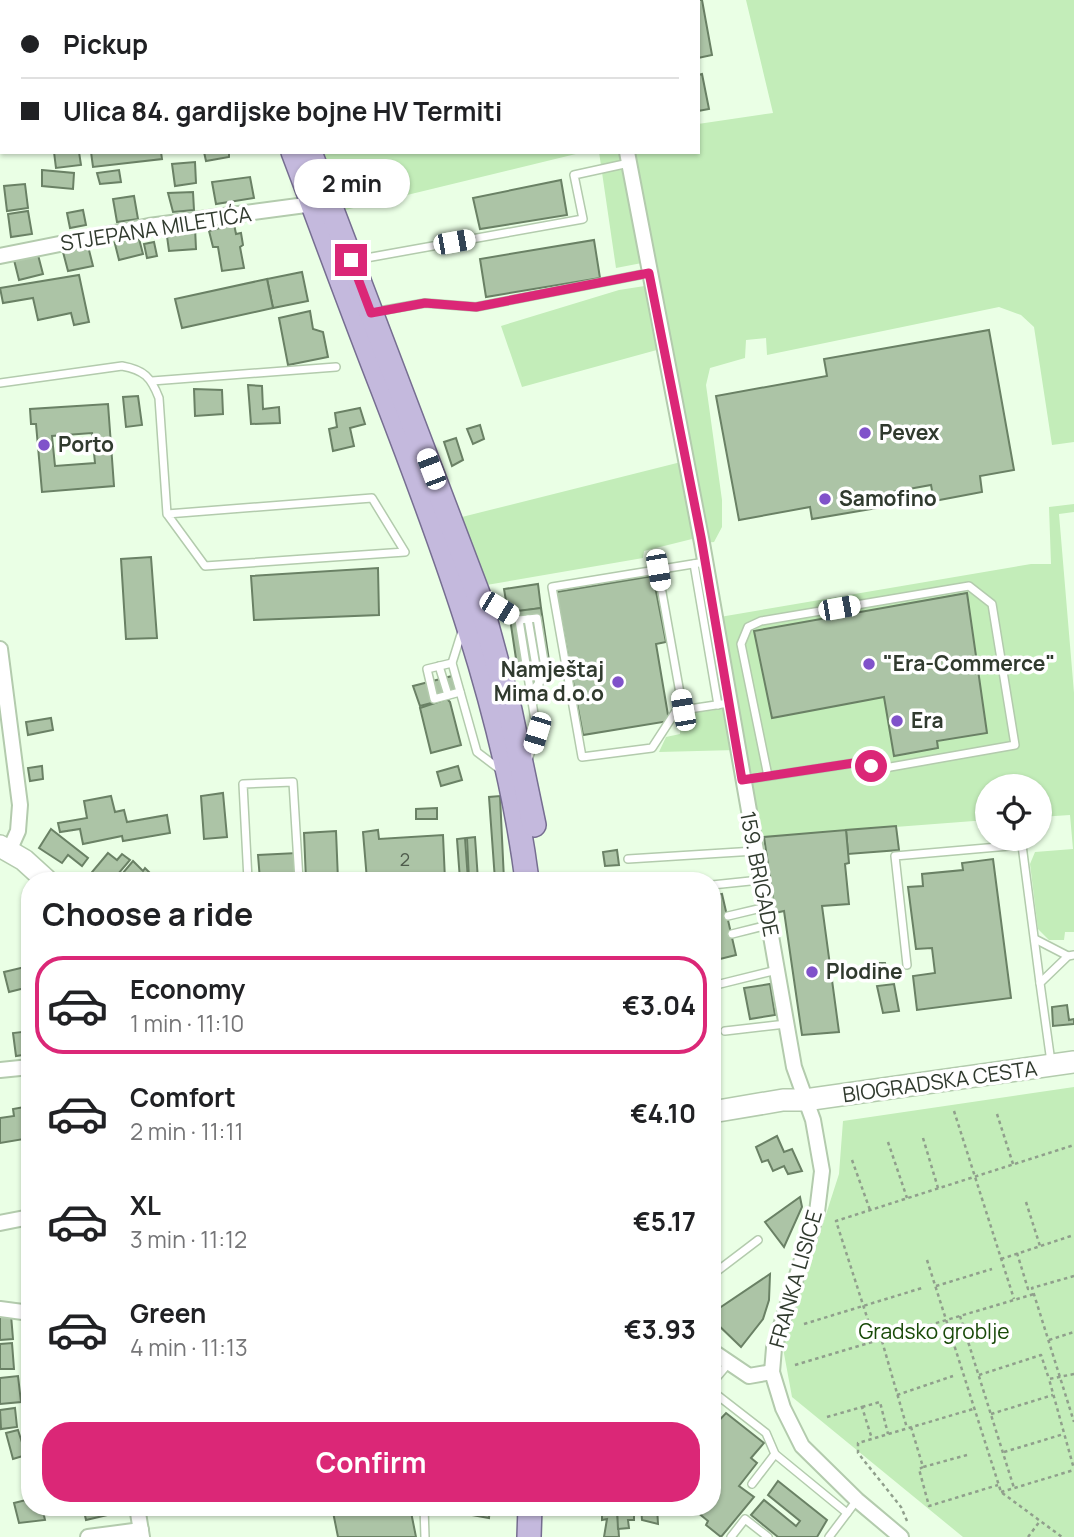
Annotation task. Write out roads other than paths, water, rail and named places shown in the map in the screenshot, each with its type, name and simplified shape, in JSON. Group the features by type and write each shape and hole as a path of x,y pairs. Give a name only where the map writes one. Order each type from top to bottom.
{"main road":[{"path":"294,154 435,525 466,618 516,775 526,872"},
{"path":"311,154 479,596 516,775 540,872"},
{"path":"4,848 36,872"},
{"name":"BIOGRADSKA CESTA","path":"721,1110 1074,1062"},
{"name":"BIOGRADSKA CESTA","path":"721,1123 805,1100"},
{"path":"529,1537 530,1516"},
{"path":"545,1537 546,1516"}],"street":[{"name":"159. BRIGADE","path":"628,158 723,704 742,780 794,1066 805,1100"},
{"name":"STJEPANA MILETIĆA","path":"0,256 149,226 313,204"},
{"path":"0,649 20,804 18,831 4,848"},
{"path":"0,1070 21,1068"},
{"name":"FRANKA LISICE","path":"805,1100 813,1119 822,1171 817,1212 774,1348 772,1372 783,1408 802,1446 857,1500 901,1537"},
{"path":"0,1223 21,1219"},
{"path":"0,1309 21,1312"},
{"path":"721,1358 749,1376 772,1372"},
{"path":"89,1537 141,1534 138,1516"}],"lane":[{"path":"351,260 583,219 574,175 628,158"},
{"path":"371,313 425,303 476,307 649,273"},
{"path":"0,383 122,366 142,369 152,381 159,398 167,514 205,566 405,552 372,498 167,514"},
{"path":"152,381 336,367"},
{"path":"658,570 679,711 652,748 582,757 552,587 700,563"},
{"path":"742,780 867,761 879,769 1015,745 992,604 969,586 761,621 748,627 741,644 768,776"},
{"path":"479,596 519,620 528,619 539,684 530,694"},
{"path":"466,618 452,663 477,752 516,775 537,733 519,620"},
{"path":"452,663 427,669 434,699 460,692"},
{"path":"439,666 449,695"},
{"path":"679,711 723,704"},
{"path":"248,872 243,784 293,782 299,872"},
{"path":"907,965 895,856 1022,845 1051,1067"},
{"path":"628,859 755,851"},
{"path":"721,884 760,880"},
{"path":"728,916 766,907"},
{"path":"732,934 769,925"},
{"path":"1035,939 1071,955 1041,983"},
{"path":"721,984 777,970"},
{"path":"725,1031 786,1024"},
{"path":"721,1268 758,1240"},
{"path":"721,1372 728,1364"},
{"path":"721,1398 766,1433 775,1454 847,1513"},
{"path":"752,1483 775,1454"},
{"path":"829,1537 857,1500"},
{"path":"424,1516 425,1537"},
{"path":"731,1537 745,1519 768,1537"}],"place":[{"name":"Pevex","path":"865,433"},
{"name":"Porto","path":"44,445"},
{"name":"Samofino","path":"825,499"},
{"name":"\"Era-Commerce\"","path":"869,664"},
{"name":"Namještaj Mima d.o.o","path":"618,682"},
{"name":"Era","path":"897,721"},
{"name":"Plodine","path":"812,972"}],"park label":[{"name":"Gradsko groblje","path":"934,1332"}]}
